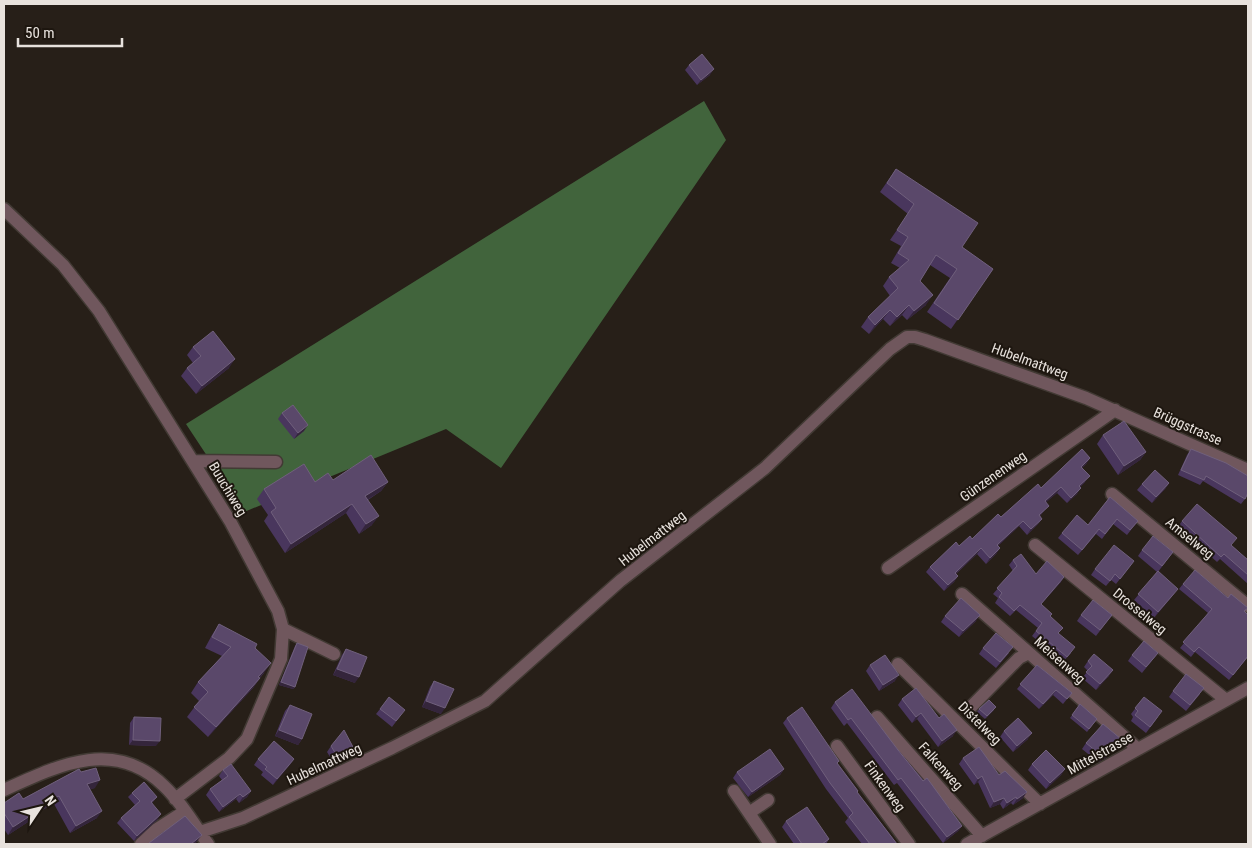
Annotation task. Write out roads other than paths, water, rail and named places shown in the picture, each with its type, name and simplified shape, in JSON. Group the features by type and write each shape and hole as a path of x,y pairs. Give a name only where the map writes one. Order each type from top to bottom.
{"street":[{"name":"Buuchiweg","path":"4,209 81,286 194,461 230,521 278,611 283,629 281,659 247,739 229,758 176,798"},
{"name":"Hubelmattweg","path":"200,832 243,818 392,748 486,701 620,581 765,468 867,370 908,337 915,336 1115,410"},
{"name":"Brüggstrasse","path":"1115,410 1248,470"},
{"name":"Günzenenweg","path":"888,568 1115,410"},
{"path":"194,461 276,462"},
{"name":"Amselweg","path":"1112,494 1248,606"},
{"name":"Drosselweg","path":"1035,544 1226,700"},
{"name":"Meisenweg","path":"962,594 1138,749"},
{"path":"283,629 334,654"},
{"path":"972,706 1019,658 1029,653"},
{"name":"Distelweg","path":"898,664 1040,804"},
{"name":"Mittelstrasse","path":"967,844 1248,688"},
{"name":"Falkenweg","path":"877,717 982,836"},
{"name":"Finkenweg","path":"837,746 909,844"},
{"path":"4,790 81,760 115,760 145,770 165,787 176,798 208,844"},
{"path":"734,791 770,844"},
{"path":"749,813 768,800"},
{"path":"141,844 169,820 185,811"}]}
